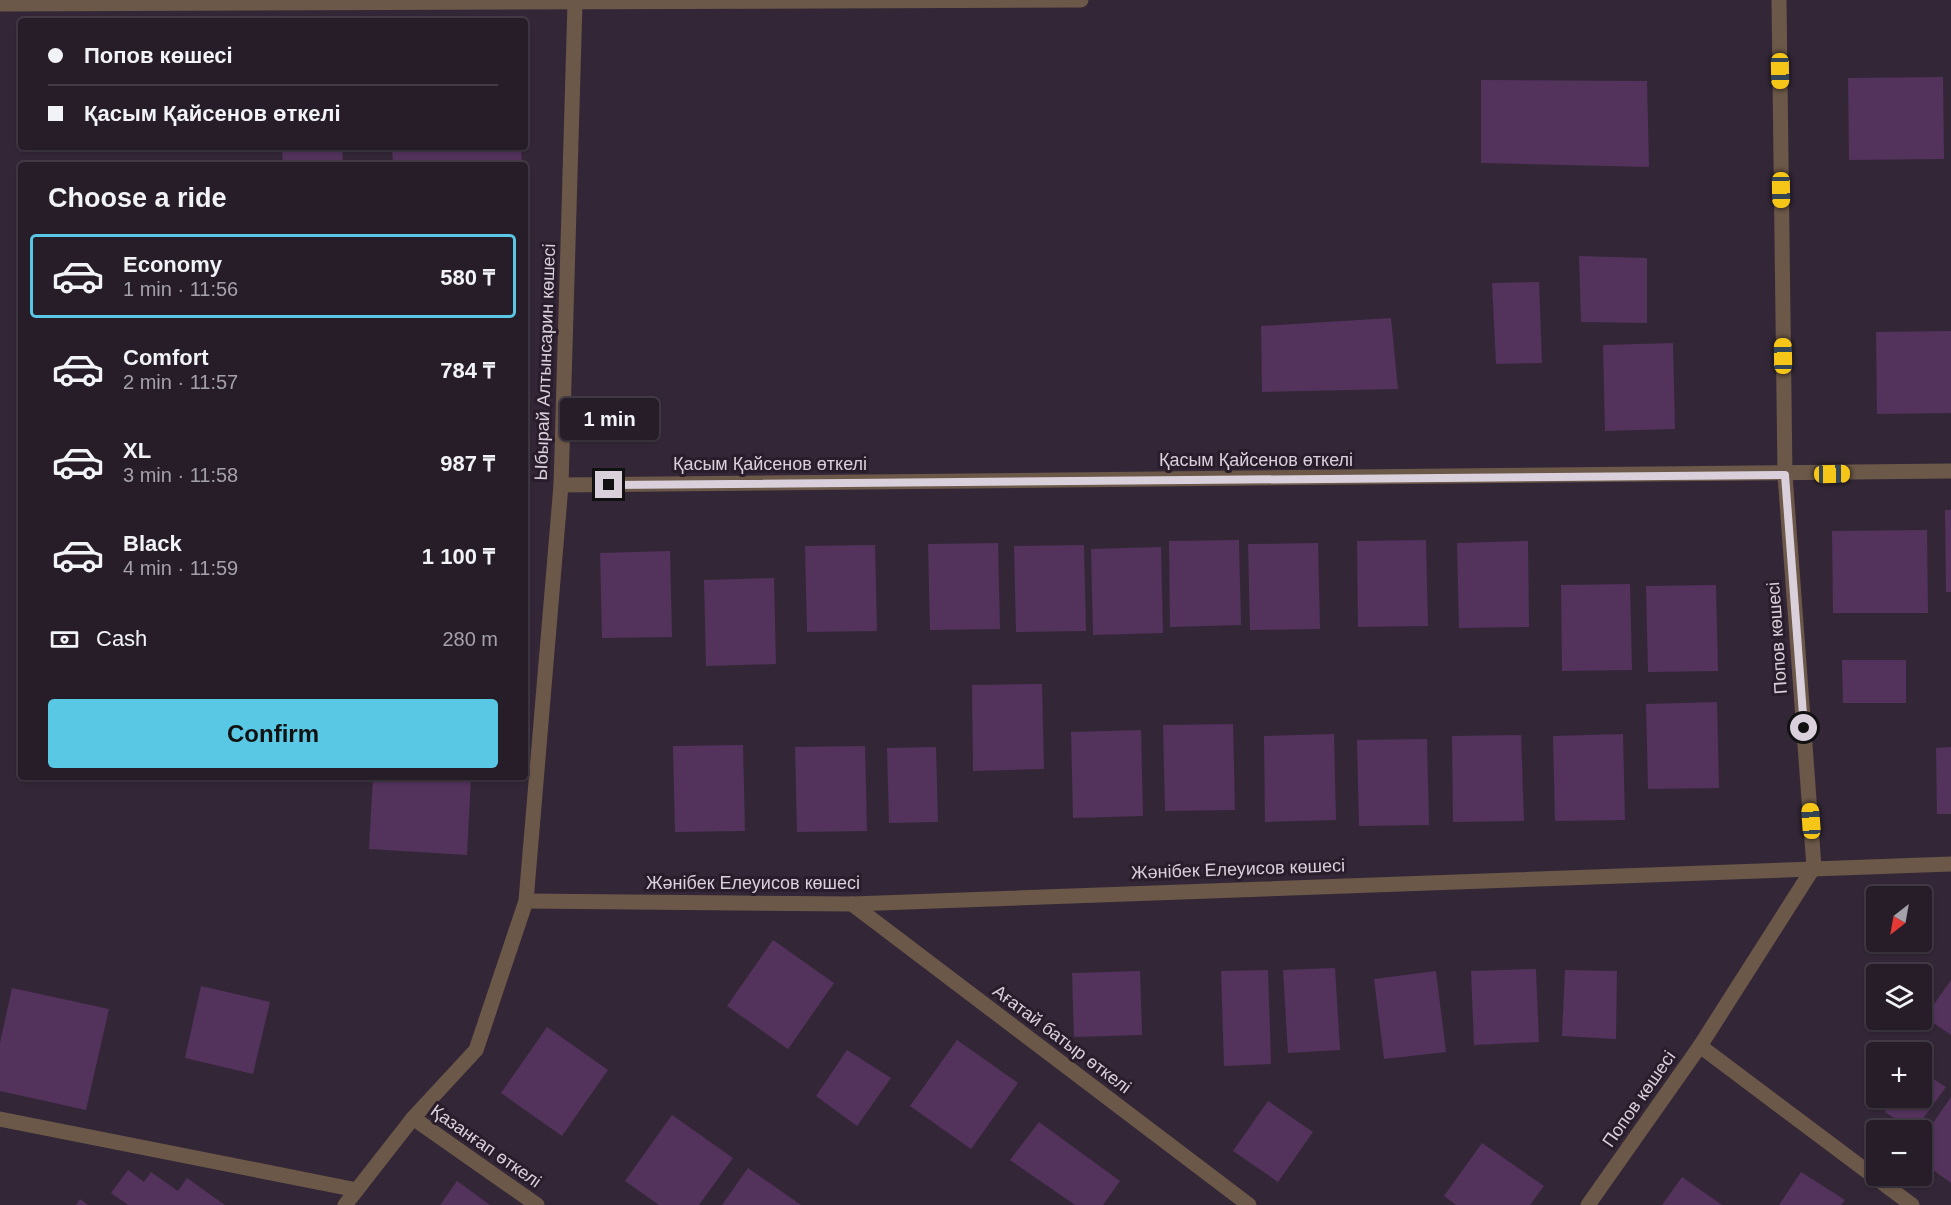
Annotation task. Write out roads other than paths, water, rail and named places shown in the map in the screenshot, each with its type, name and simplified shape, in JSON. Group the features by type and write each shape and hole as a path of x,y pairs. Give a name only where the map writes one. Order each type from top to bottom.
{"street":[{"path":"0,4 1081,0"},
{"name":"Попов көшесі","path":"1588,1205 1700,1047 1814,867 1785,475 1779,0"},
{"name":"Ыбырай Алтынсарин көшесі","path":"345,1205 413,1118 476,1050 526,901 561,485 574,3"},
{"name":"Қасым Қайсенов өткелі","path":"561,485 1785,475 1951,471"},
{"name":"Жәнібек Елеуисов көшесі","path":"526,901 852,904 1814,867 1951,864"},
{"name":"Ағатай батыр өткелі","path":"852,904 1249,1205"},
{"path":"1700,1047 1911,1205"},
{"name":"Қазанғап өткелі","path":"413,1118 537,1205"},
{"path":"0,1119 357,1190"}]}
